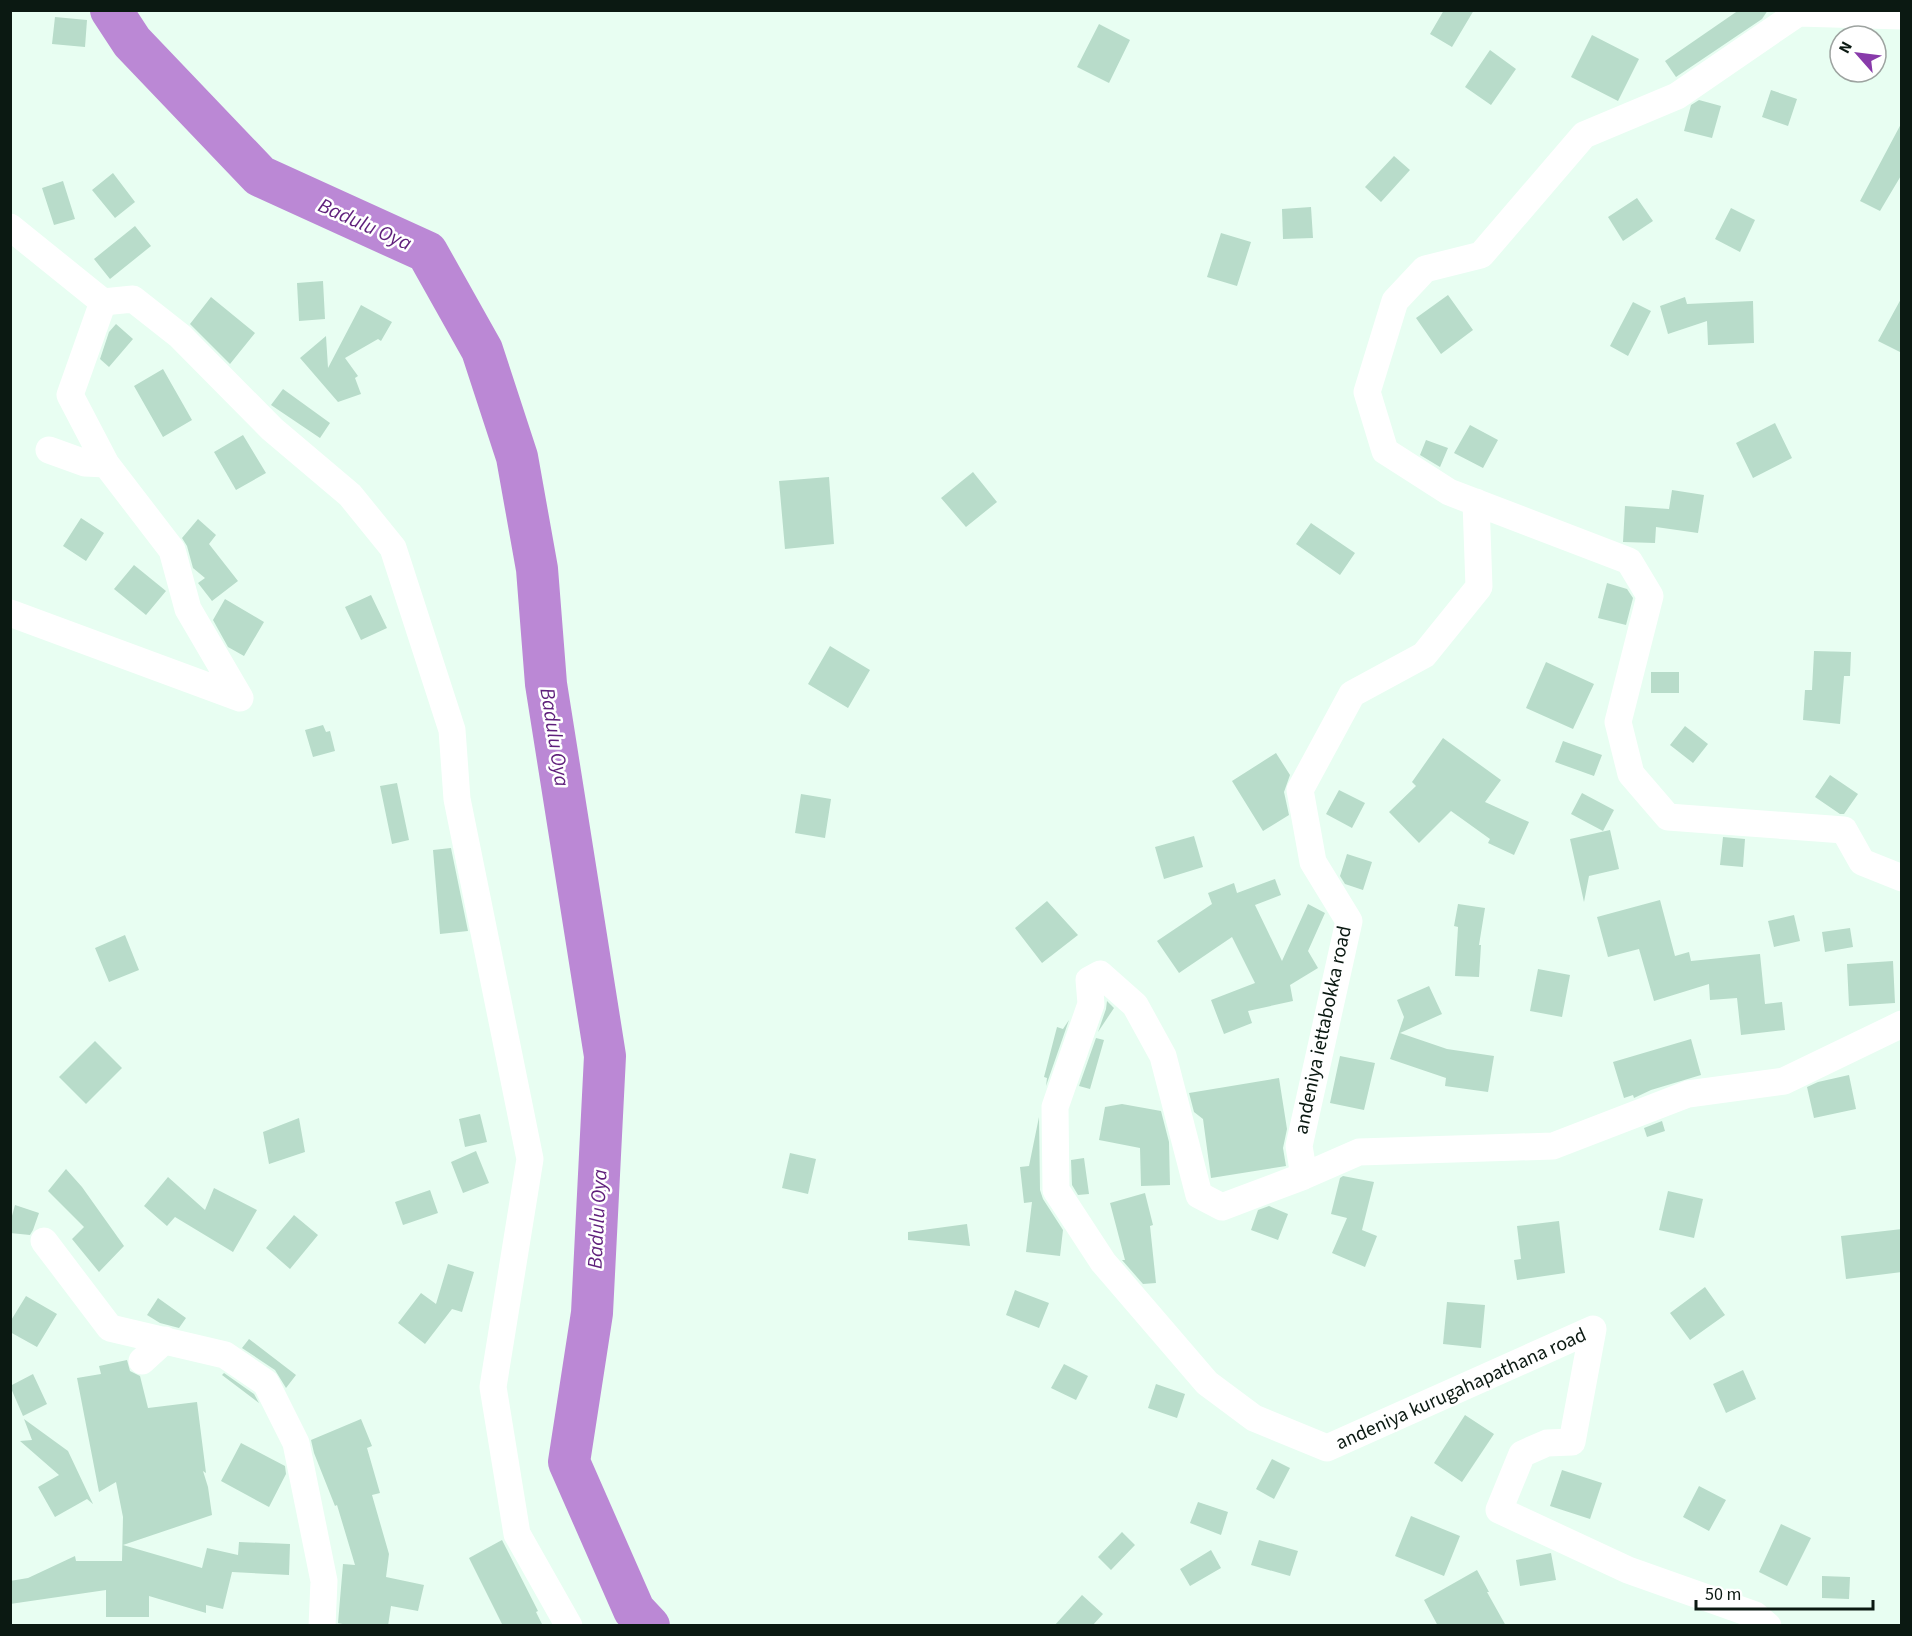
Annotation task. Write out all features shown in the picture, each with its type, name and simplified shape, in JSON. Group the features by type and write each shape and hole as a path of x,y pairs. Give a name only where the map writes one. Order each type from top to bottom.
{"street":[{"path":"1902,16 1798,13 1677,96 1584,135 1481,255 1425,269 1395,301 1367,392 1385,451 1449,492 1629,561 1650,597 1618,722 1631,774 1668,817 1844,830 1862,862 1902,878"},
{"path":"10,228 102,302 133,299 180,336 272,429 350,495 393,548 452,730 457,799 530,1159 493,1387 517,1534 568,1626"},
{"path":"10,613 240,698 188,609 172,550 106,464 70,395 102,302"},
{"path":"49,450 85,463 106,464"},
{"name":"andeniya iettabokka road","path":"1304,1176 1299,1146 1349,921 1313,862 1299,790 1352,694 1424,655 1479,587 1476,502"},
{"name":"andeniya kurugahapathana road","path":"1304,1176 1221,1207 1199,1195 1163,1056 1135,1005 1100,974 1089,980 1091,1004 1055,1107 1056,1190 1102,1262 1207,1383 1254,1418 1327,1448 1593,1329 1572,1442 1547,1443 1522,1454 1499,1510 1628,1570 1755,1615 1768,1626"},
{"path":"1304,1176 1359,1152 1553,1146 1688,1094 1784,1081 1902,1024"},
{"path":"44,1241 110,1328 225,1355 266,1383 296,1443 324,1581 322,1626"},
{"path":"142,1361 165,1340"}],"building":[{"path":"1444,10 1474,10 1452,47 1430,34"},
{"path":"1739,10 1768,10 1762,19 1676,77 1665,61"},
{"path":"55,17 87,20 85,47 52,44"},
{"path":"1099,24 1130,40 1109,83 1077,67"},
{"path":"1592,35 1639,59 1618,101 1571,77"},
{"path":"1490,50 1516,69 1491,105 1465,87"},
{"path":"1771,90 1797,99 1788,126 1762,117"},
{"path":"1699,100 1721,106 1712,138 1684,131 1691,105"},
{"path":"1902,122 1902,174 1880,211 1860,201"},
{"path":"1394,156 1410,170 1381,202 1365,187"},
{"path":"113,173 135,202 115,218 92,190"},
{"path":"63,181 75,219 54,225 42,188"},
{"path":"1637,198 1653,221 1623,241 1608,217"},
{"path":"1311,207 1313,238 1283,239 1282,209"},
{"path":"1731,208 1755,220 1740,252 1715,239"},
{"path":"135,226 151,246 110,279 94,259"},
{"path":"1221,233 1251,242 1237,286 1207,277"},
{"path":"323,281 325,319 299,321 297,283"},
{"path":"1448,295 1473,330 1441,354 1416,318"},
{"path":"211,297 255,333 230,364 190,324"},
{"path":"1685,297 1687,304 1753,301 1754,343 1708,345 1707,321 1668,334 1660,306"},
{"path":"1902,297 1902,353 1878,341"},
{"path":"1633,302 1651,311 1628,356 1610,346"},
{"path":"361,305 392,322 381,341 378,339 345,358 358,376 355,378 361,394 338,402 300,358 326,336 328,368"},
{"path":"116,324 133,339 109,367 100,359 109,332"},
{"path":"163,369 192,420 163,437 134,386"},
{"path":"283,389 330,423 320,438 271,405"},
{"path":"1775,423 1792,458 1753,478 1736,443"},
{"path":"1470,425 1498,440 1483,468 1454,453"},
{"path":"243,435 266,473 236,490 214,452"},
{"path":"1426,440 1448,448 1440,467 1420,455"},
{"path":"973,472 997,502 966,527 941,498"},
{"path":"829,477 834,544 785,549 779,481"},
{"path":"1672,490 1704,495 1698,533 1656,527 1655,543 1623,542 1625,506 1669,509"},
{"path":"81,518 104,533 86,561 63,546"},
{"path":"198,519 216,535 209,544 238,581 212,601 198,583 205,578 193,568 187,546 182,538"},
{"path":"1311,523 1355,553 1340,575 1296,544"},
{"path":"134,565 166,591 146,615 114,589"},
{"path":"1607,583 1627,589 1633,598 1626,625 1598,618"},
{"path":"371,595 387,628 361,640 345,607"},
{"path":"225,599 264,622 244,656 228,647 213,620"},
{"path":"830,646 870,670 848,708 808,684"},
{"path":"1814,651 1851,652 1850,676 1844,676 1840,724 1803,720 1805,690 1812,690"},
{"path":"1546,662 1594,684 1573,729 1526,708"},
{"path":"1651,672 1679,672 1679,693 1651,693"},
{"path":"323,725 326,732 330,731 335,751 313,757 305,730"},
{"path":"1685,726 1708,744 1693,763 1670,745"},
{"path":"1443,738 1501,780 1485,802 1529,822 1514,855 1488,843 1490,839 1451,811 1419,843 1389,812 1416,786 1412,782"},
{"path":"1563,741 1602,755 1594,776 1555,762"},
{"path":"1276,753 1290,775 1284,792 1289,815 1263,831 1232,781"},
{"path":"1830,775 1858,794 1844,814 1840,814 1815,797"},
{"path":"397,783 409,840 392,844 380,786"},
{"path":"1339,790 1365,803 1352,828 1326,814"},
{"path":"1582,793 1614,810 1603,831 1571,814"},
{"path":"801,794 831,799 825,838 795,833"},
{"path":"1610,830 1619,869 1589,876 1584,902 1570,839"},
{"path":"1194,836 1203,867 1164,879 1155,847"},
{"path":"1723,837 1745,839 1743,867 1720,865"},
{"path":"451,848 468,931 440,934 433,850"},
{"path":"1347,854 1372,862 1363,890 1345,884 1340,876"},
{"path":"1275,879 1281,895 1255,905 1282,961 1308,904 1325,913 1308,951 1318,968 1290,985 1293,1001 1248,1011 1252,1023 1224,1034 1211,1000 1255,983 1232,937 1179,973 1157,941 1212,904 1208,893 1234,883 1237,893"},
{"path":"1660,900 1675,956 1689,952 1691,961 1760,954 1765,1004 1782,1002 1785,1030 1741,1035 1737,998 1710,1000 1709,984 1654,1001 1639,949 1608,957 1597,917"},
{"path":"1047,901 1078,935 1042,963 1015,928"},
{"path":"1458,904 1485,908 1479,945 1481,945 1479,977 1455,976 1458,927 1454,926"},
{"path":"1794,915 1800,941 1774,947 1768,921"},
{"path":"1850,928 1853,947 1825,952 1822,932"},
{"path":"125,935 139,970 109,982 95,948"},
{"path":"1893,961 1895,1003 1849,1006 1847,964"},
{"path":"1538,969 1570,975 1562,1017 1530,1011"},
{"path":"1429,986 1442,1014 1400,1033 1447,1049 1494,1056 1488,1092 1445,1086 1446,1078 1390,1059 1404,1017 1397,1000"},
{"path":"1107,1001 1114,1008 1098,1032 1106,1009"},
{"path":"1069,1020 1046,1086 1047,1078 1044,1077 1057,1027 1063,1029"},
{"path":"1096,1038 1104,1040 1090,1089 1079,1086"},
{"path":"1691,1039 1701,1075 1651,1090 1634,1098 1633,1095 1624,1098 1613,1062"},
{"path":"95,1041 122,1068 86,1104 59,1077"},
{"path":"1340,1056 1375,1063 1364,1110 1330,1103"},
{"path":"1849,1075 1856,1109 1814,1118 1807,1087"},
{"path":"1279,1078 1287,1129 1283,1148 1286,1166 1211,1178 1203,1119 1194,1112 1189,1093"},
{"path":"1122,1104 1161,1111 1169,1142 1170,1185 1141,1186 1140,1148 1099,1140 1105,1107"},
{"path":"480,1114 487,1142 465,1147 459,1119"},
{"path":"1039,1117 1040,1190 1043,1199 1063,1230 1060,1256 1026,1252 1032,1202 1024,1203 1020,1167 1029,1166"},
{"path":"299,1118 305,1152 269,1164 263,1132"},
{"path":"1662,1121 1665,1131 1647,1137 1644,1128"},
{"path":"476,1151 489,1183 463,1193 451,1162"},
{"path":"790,1153 816,1159 808,1194 782,1188"},
{"path":"1084,1158 1089,1194 1078,1195 1072,1185 1071,1160"},
{"path":"66,1169 82,1187 124,1246 99,1272 72,1239 84,1227 48,1191"},
{"path":"1343,1176 1374,1182 1362,1230 1377,1236 1365,1267 1332,1253 1347,1218 1331,1214 1340,1178"},
{"path":"168,1177 205,1210 214,1188 257,1210 233,1252 175,1217 167,1226 144,1206"},
{"path":"430,1190 438,1213 403,1225 395,1202"},
{"path":"1668,1191 1703,1199 1694,1238 1659,1230"},
{"path":"1145,1193 1153,1225 1150,1226 1156,1283 1143,1284 1122,1260 1125,1260 1110,1203"},
{"path":"15,1205 39,1213 30,1235 10,1233"},
{"path":"1269,1206 1288,1214 1278,1240 1251,1230 1258,1210"},
{"path":"294,1215 318,1235 290,1269 266,1248"},
{"path":"1559,1221 1565,1273 1517,1280 1514,1260 1521,1259 1517,1226"},
{"path":"967,1224 970,1246 908,1240 908,1232"},
{"path":"1902,1229 1902,1272 1846,1279 1841,1236"},
{"path":"448,1264 474,1272 462,1312 452,1309 425,1344 398,1323 421,1293 436,1304"},
{"path":"1705,1287 1725,1315 1690,1340 1670,1313"},
{"path":"1015,1290 1049,1303 1039,1328 1006,1315"},
{"path":"26,1296 57,1314 37,1347 10,1332 10,1322"},
{"path":"158,1298 186,1318 179,1328 160,1323 147,1315"},
{"path":"1447,1302 1485,1305 1481,1348 1443,1344"},
{"path":"249,1339 296,1375 286,1388 275,1370 242,1348"},
{"path":"127,1360 130,1371 140,1376 148,1408 197,1402 206,1473 203,1471 212,1515 123,1545 202,1568 207,1548 238,1555 239,1542 290,1544 289,1575 232,1572 223,1609 206,1605 206,1613 149,1596 149,1617 106,1617 106,1590 10,1604 10,1581 28,1578 75,1556 76,1561 122,1561 123,1517 116,1482 99,1492 77,1378 101,1374 99,1366"},
{"path":"1064,1364 1088,1376 1076,1400 1051,1388"},
{"path":"1743,1370 1756,1399 1726,1413 1713,1384"},
{"path":"224,1373 254,1394 259,1403 222,1375"},
{"path":"33,1374 47,1404 23,1416 10,1386"},
{"path":"1156,1384 1185,1394 1177,1418 1148,1408"},
{"path":"1465,1415 1494,1434 1462,1482 1434,1463"},
{"path":"24,1419 68,1451 93,1504 87,1499 55,1517 38,1487 59,1475 20,1441 32,1440"},
{"path":"361,1419 372,1446 367,1448 380,1493 372,1495 389,1554 386,1577 424,1585 418,1611 391,1606 388,1626 352,1626 338,1623 343,1564 355,1565 337,1505 335,1506 311,1440"},
{"path":"241,1443 285,1466 286,1474 269,1507 221,1481"},
{"path":"1272,1459 1290,1468 1274,1499 1256,1489"},
{"path":"1562,1470 1602,1483 1590,1519 1550,1506"},
{"path":"1699,1486 1726,1500 1709,1531 1683,1517"},
{"path":"1198,1502 1228,1512 1221,1535 1190,1523"},
{"path":"1411,1516 1460,1536 1444,1576 1395,1556"},
{"path":"1781,1524 1811,1538 1787,1586 1759,1572"},
{"path":"1122,1532 1135,1545 1111,1570 1098,1557"},
{"path":"502,1540 538,1611 536,1612 543,1626 503,1626 469,1558"},
{"path":"1259,1540 1298,1551 1290,1576 1251,1565"},
{"path":"1211,1550 1221,1568 1190,1586 1180,1569"},
{"path":"1551,1553 1556,1580 1520,1586 1516,1560"},
{"path":"1477,1570 1506,1626 1438,1626 1424,1600"},
{"path":"1822,1576 1850,1577 1849,1599 1822,1598"},
{"path":"1082,1595 1103,1614 1092,1626 1054,1626"}],"waterway":[{"name":"Badulu Oya","path":"111,10 132,42 260,176 427,252 482,350 517,457 537,569 546,684 605,1056 592,1313 569,1462 634,1610 649,1626"}]}
